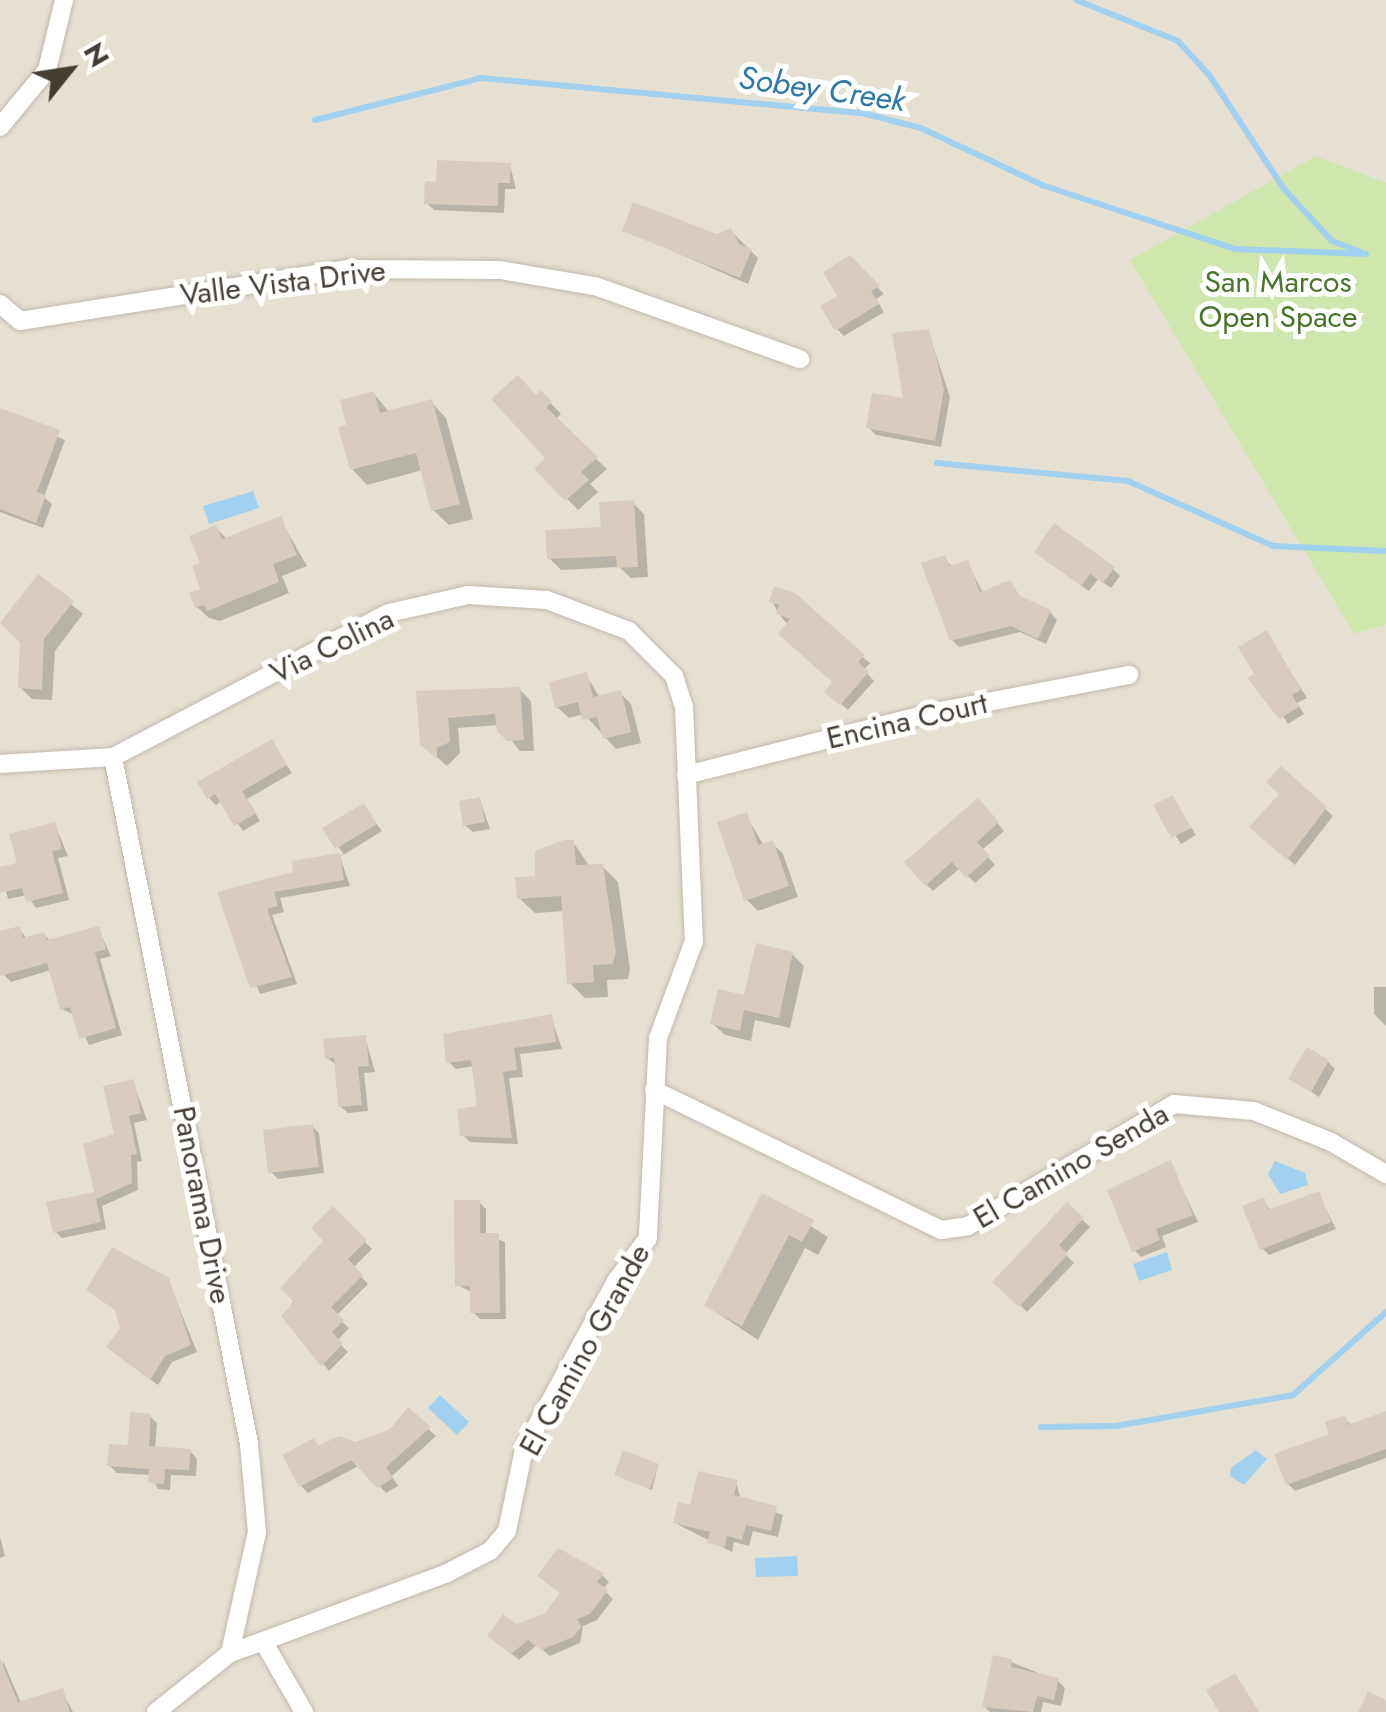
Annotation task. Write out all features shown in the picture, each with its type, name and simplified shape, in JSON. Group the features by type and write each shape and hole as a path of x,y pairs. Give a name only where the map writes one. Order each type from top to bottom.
{"street":[{"path":"0,127 47,70 64,0"},
{"name":"Valle Vista Drive","path":"0,304 20,321 350,269 500,270 596,286 800,359"},
{"name":"Via Colina","path":"0,764 114,757 388,613 468,595 548,600 641,641 674,676 684,706 686,776"},
{"name":"Encina Court","path":"686,776 931,713 1129,675"},
{"name":"Panorama Drive","path":"114,757 249,1444 257,1532 230,1653"},
{"name":"El Camino Grande","path":"156,1712 230,1653 445,1574 490,1550 507,1531 524,1450 616,1281 648,1238 658,1038 694,940 686,776"},
{"name":"El Camino Senda","path":"654,1090 940,1230 968,1226 1174,1104 1254,1111 1331,1142 1386,1174"},
{"path":"264,1642 304,1712"}],"shaded area":[{"path":"0,0 1386,0 1386,1712 0,1712"}],"green space":[{"name":"San Marcos Open Space","path":"1316,156 1386,183 1386,624 1354,634 1130,260"}],"water":[{"path":"253,491 259,508 209,524 203,506"},
{"path":"1275,1161 1305,1173 1308,1185 1280,1194 1268,1174"},
{"path":"1167,1252 1172,1270 1139,1281 1133,1264"},
{"path":"440,1395 469,1422 457,1435 428,1408"},
{"path":"1256,1450 1267,1459 1244,1485 1230,1476 1231,1468"},
{"path":"797,1556 798,1576 756,1577 755,1558"}],"building":[{"path":"437,160 511,163 510,183 498,183 498,206 424,204 425,181 436,182"},
{"path":"633,202 717,234 731,228 739,244 752,249 740,278 622,231"},
{"path":"850,255 880,286 871,291 879,304 835,331 820,306 837,296 823,272"},
{"path":"929,329 944,389 935,441 866,428 872,393 903,398 892,333"},
{"path":"518,375 536,395 541,390 552,402 546,407 598,457 581,472 589,480 565,501 534,469 545,458 491,399"},
{"path":"374,391 380,413 432,399 460,504 431,511 416,453 350,470 338,427 346,425 340,400"},
{"path":"0,408 60,430 37,492 46,495 36,523 0,509"},
{"path":"634,500 638,567 617,568 616,556 547,559 545,530 601,527 599,502"},
{"path":"281,516 297,555 273,564 279,582 207,611 204,605 195,608 189,593 200,589 192,566 200,563 189,536 216,525 222,539"},
{"path":"1054,523 1115,567 1103,583 1090,574 1081,586 1034,552"},
{"path":"945,555 949,566 968,560 980,592 1010,580 1020,596 1051,610 1038,639 1011,626 950,641 921,563"},
{"path":"38,574 74,601 44,639 42,690 18,688 20,642 0,623"},
{"path":"774,586 795,593 865,655 858,662 869,672 840,705 824,692 832,682 778,634 790,619 776,614 779,605 769,602"},
{"path":"1267,630 1301,690 1292,695 1299,707 1279,719 1247,678 1254,674 1238,647"},
{"path":"587,672 593,697 621,690 631,732 603,739 597,717 582,720 578,702 555,708 549,682"},
{"path":"520,687 524,740 507,741 497,731 495,714 448,718 450,742 437,748 437,758 420,745 416,691"},
{"path":"272,739 287,765 242,791 255,814 234,826 215,794 207,799 197,782"},
{"path":"1281,766 1327,807 1287,860 1249,827 1279,794 1266,782"},
{"path":"1173,795 1191,828 1171,838 1153,805"},
{"path":"480,797 485,822 463,826 459,801"},
{"path":"978,798 999,822 977,842 990,856 966,878 952,862 925,886 904,862"},
{"path":"364,803 377,824 335,849 322,828"},
{"path":"747,812 758,845 773,840 789,886 744,901 717,822"},
{"path":"55,822 62,849 52,851 63,893 26,902 22,888 0,893 0,867 17,863 9,834"},
{"path":"574,840 576,865 603,864 616,952 613,964 593,965 594,982 567,984 561,896 517,899 515,877 535,876 535,851"},
{"path":"340,853 344,880 274,892 278,906 267,909 292,977 250,988 217,892 293,872 292,861"},
{"path":"20,926 23,938 44,932 47,940 99,926 106,949 95,952 116,1028 79,1039 70,1007 60,1010 47,963 0,976 0,931"},
{"path":"756,943 793,952 779,1018 744,1010 740,1031 710,1024 718,989 744,995"},
{"path":"552,1014 556,1042 514,1048 517,1070 503,1072 512,1138 460,1136 457,1109 477,1106 471,1060 446,1063 443,1034"},
{"path":"366,1035 369,1066 358,1067 362,1105 338,1107 334,1058 325,1059 323,1039"},
{"path":"1307,1047 1329,1060 1311,1092 1288,1079"},
{"path":"134,1079 141,1113 129,1116 137,1154 131,1155 132,1183 96,1199 101,1222 53,1233 46,1202 94,1192 83,1144 114,1134 103,1086"},
{"path":"313,1124 319,1167 268,1173 263,1130"},
{"path":"1171,1160 1193,1215 1156,1229 1160,1240 1132,1252 1107,1190"},
{"path":"1319,1191 1331,1222 1260,1250 1242,1206 1264,1197 1269,1210"},
{"path":"762,1193 814,1220 802,1242 789,1235 742,1326 704,1306"},
{"path":"454,1200 480,1200 480,1233 499,1233 500,1313 470,1313 470,1286 455,1286"},
{"path":"1067,1202 1084,1218 1059,1245 1068,1254 1019,1307 992,1282"},
{"path":"333,1206 367,1240 348,1259 363,1275 331,1307 344,1320 332,1332 343,1344 321,1366 281,1316 294,1302 280,1288 323,1241 311,1228"},
{"path":"112,1247 169,1278 191,1345 165,1356 150,1380 106,1347 120,1328 115,1310 86,1290"},
{"path":"408,1407 431,1427 386,1467 393,1478 377,1488 351,1460 299,1487 282,1455 314,1438 318,1446 339,1436 355,1442 390,1429"},
{"path":"1386,1411 1386,1449 1286,1485 1274,1454 1329,1434 1325,1422 1345,1415 1348,1425"},
{"path":"130,1412 151,1414 149,1446 191,1449 189,1470 165,1469 164,1484 148,1483 149,1469 107,1466 109,1444 128,1445"},
{"path":"623,1450 659,1464 650,1489 614,1475"},
{"path":"698,1471 738,1480 734,1495 777,1506 771,1531 746,1525 742,1540 727,1536 725,1547 707,1543 710,1532 673,1523 678,1502 690,1505"},
{"path":"558,1548 604,1573 597,1582 608,1590 590,1614 577,1619 581,1627 573,1637 541,1650 528,1640 511,1654 487,1636 503,1614 516,1624 544,1614 560,1593 537,1576"},
{"path":"993,1655 1012,1659 1011,1667 1059,1678 1054,1700 1037,1696 1033,1712 982,1707"},
{"path":"0,1658 18,1702 63,1688 70,1712 0,1712"},
{"path":"1235,1673 1259,1712 1219,1712 1206,1690"},
{"path":"1368,1691 1386,1700 1386,1712 1358,1712"}],"waterway":[{"path":"1076,0 1178,41 1210,76 1284,189 1332,241 1360,252"},
{"name":"Sobey Creek","path":"315,120 481,78 866,114 921,128 1042,185 1236,249 1366,254"},
{"path":"937,463 1128,481 1273,546 1386,551"},
{"path":"1041,1427 1116,1426 1293,1395 1386,1312"}]}
